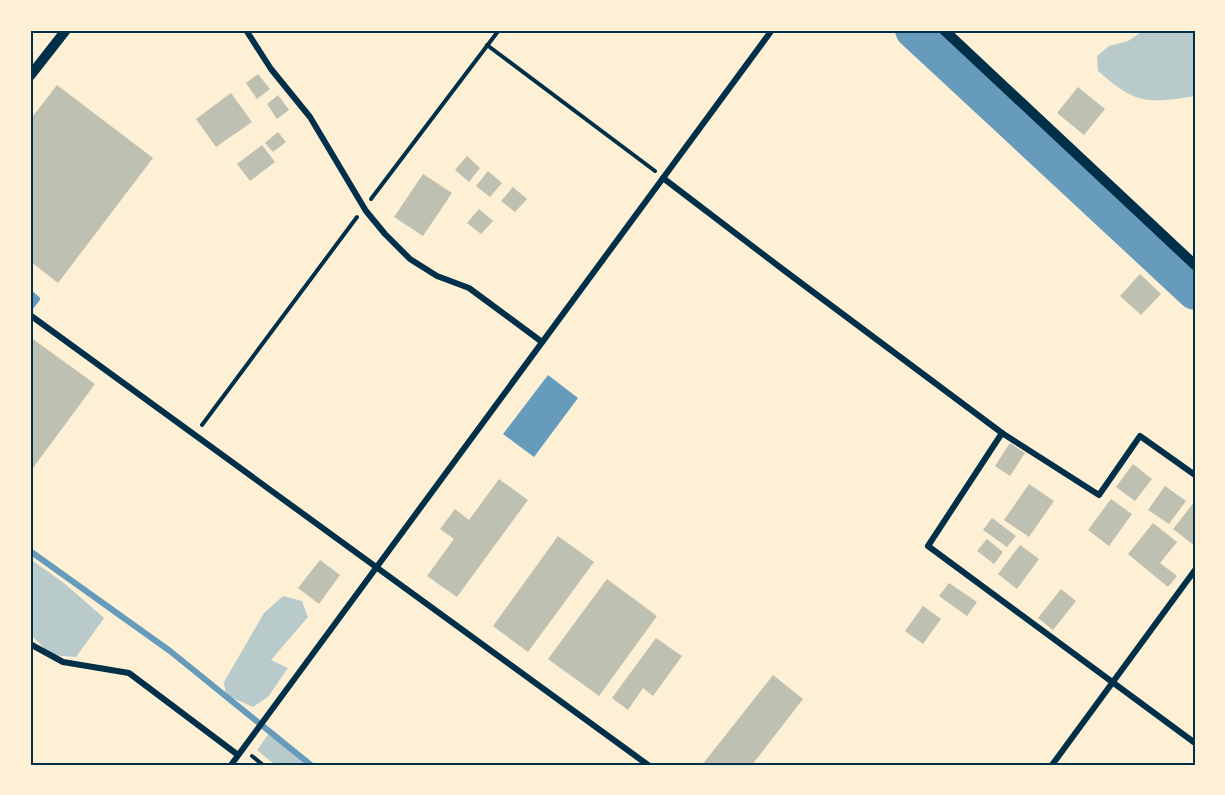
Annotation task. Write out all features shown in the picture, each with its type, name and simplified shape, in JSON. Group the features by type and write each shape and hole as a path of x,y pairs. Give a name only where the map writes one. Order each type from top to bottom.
{"street":[{"path":"30,76 66,30"},
{"path":"246,30 271,69 310,117 364,207 385,234 410,260 437,276 469,288 542,342"},
{"path":"231,765 772,30"},
{"path":"944,30 1195,265"},
{"path":"663,178 1002,433 1099,495 1140,436 1195,475"},
{"path":"30,315 648,765"},
{"path":"1002,433 928,546 1195,743"},
{"path":"1052,765 1195,570"},
{"path":"30,644 63,662 129,673 238,755"}],"path":[{"path":"194,435 499,30"},
{"path":"488,45 663,178"}],"shaded area":[{"path":"1145,30 1195,30 1195,96 1165,100 1142,99 1122,90 1098,71 1097,56 1109,46 1128,41"},
{"path":"30,559 64,583 104,618 76,657 51,655 30,634"},
{"path":"283,596 302,601 308,617 271,660 288,668 268,697 253,707 226,695 224,682 264,613"},
{"path":"270,732 311,765 275,765 257,750"}],"water":[{"path":"548,375 578,398 534,457 503,434"}],"building":[{"path":"258,74 270,89 257,99 246,83"},
{"path":"57,85 153,158 58,283 30,261 30,120"},
{"path":"1078,87 1105,109 1084,135 1057,113"},
{"path":"231,93 252,122 216,147 196,119"},
{"path":"278,95 289,110 277,119 267,104"},
{"path":"278,132 286,142 273,152 265,143"},
{"path":"262,145 275,162 250,181 237,164"},
{"path":"467,156 480,168 469,182 455,170"},
{"path":"488,171 502,183 490,197 476,186"},
{"path":"423,174 452,193 423,236 394,217"},
{"path":"513,187 527,199 515,212 501,201"},
{"path":"479,209 493,221 481,234 467,223"},
{"path":"1140,274 1161,294 1141,315 1120,296"},
{"path":"30,337 95,384 30,472"},
{"path":"1010,443 1025,453 1010,476 995,466"},
{"path":"1133,464 1152,479 1135,501 1116,487"},
{"path":"499,479 528,500 457,597 427,576 454,539 440,529 455,509 469,520"},
{"path":"1029,484 1054,501 1029,537 1004,520"},
{"path":"1165,486 1186,501 1169,524 1148,510"},
{"path":"1111,499 1132,514 1109,546 1088,530"},
{"path":"1195,501 1195,546 1173,529"},
{"path":"992,518 1016,536 1007,547 983,530"},
{"path":"1153,523 1177,542 1160,563 1177,576 1168,587 1128,554"},
{"path":"558,536 594,562 528,652 493,626"},
{"path":"987,539 1003,552 994,564 977,551"},
{"path":"1020,545 1039,559 1017,589 998,574"},
{"path":"320,560 340,575 319,604 298,588"},
{"path":"607,579 657,616 599,696 548,659"},
{"path":"949,583 977,602 967,616 939,596"},
{"path":"1061,589 1076,601 1053,630 1038,618"},
{"path":"923,606 941,619 923,644 905,631"},
{"path":"656,638 682,656 653,696 643,688 628,710 612,698"},
{"path":"773,675 803,699 752,765 702,765"}],"waterway":[{"path":"913,30 1195,292"},
{"path":"30,293 37,299 30,308"},
{"path":"30,551 170,651 311,765"}]}
